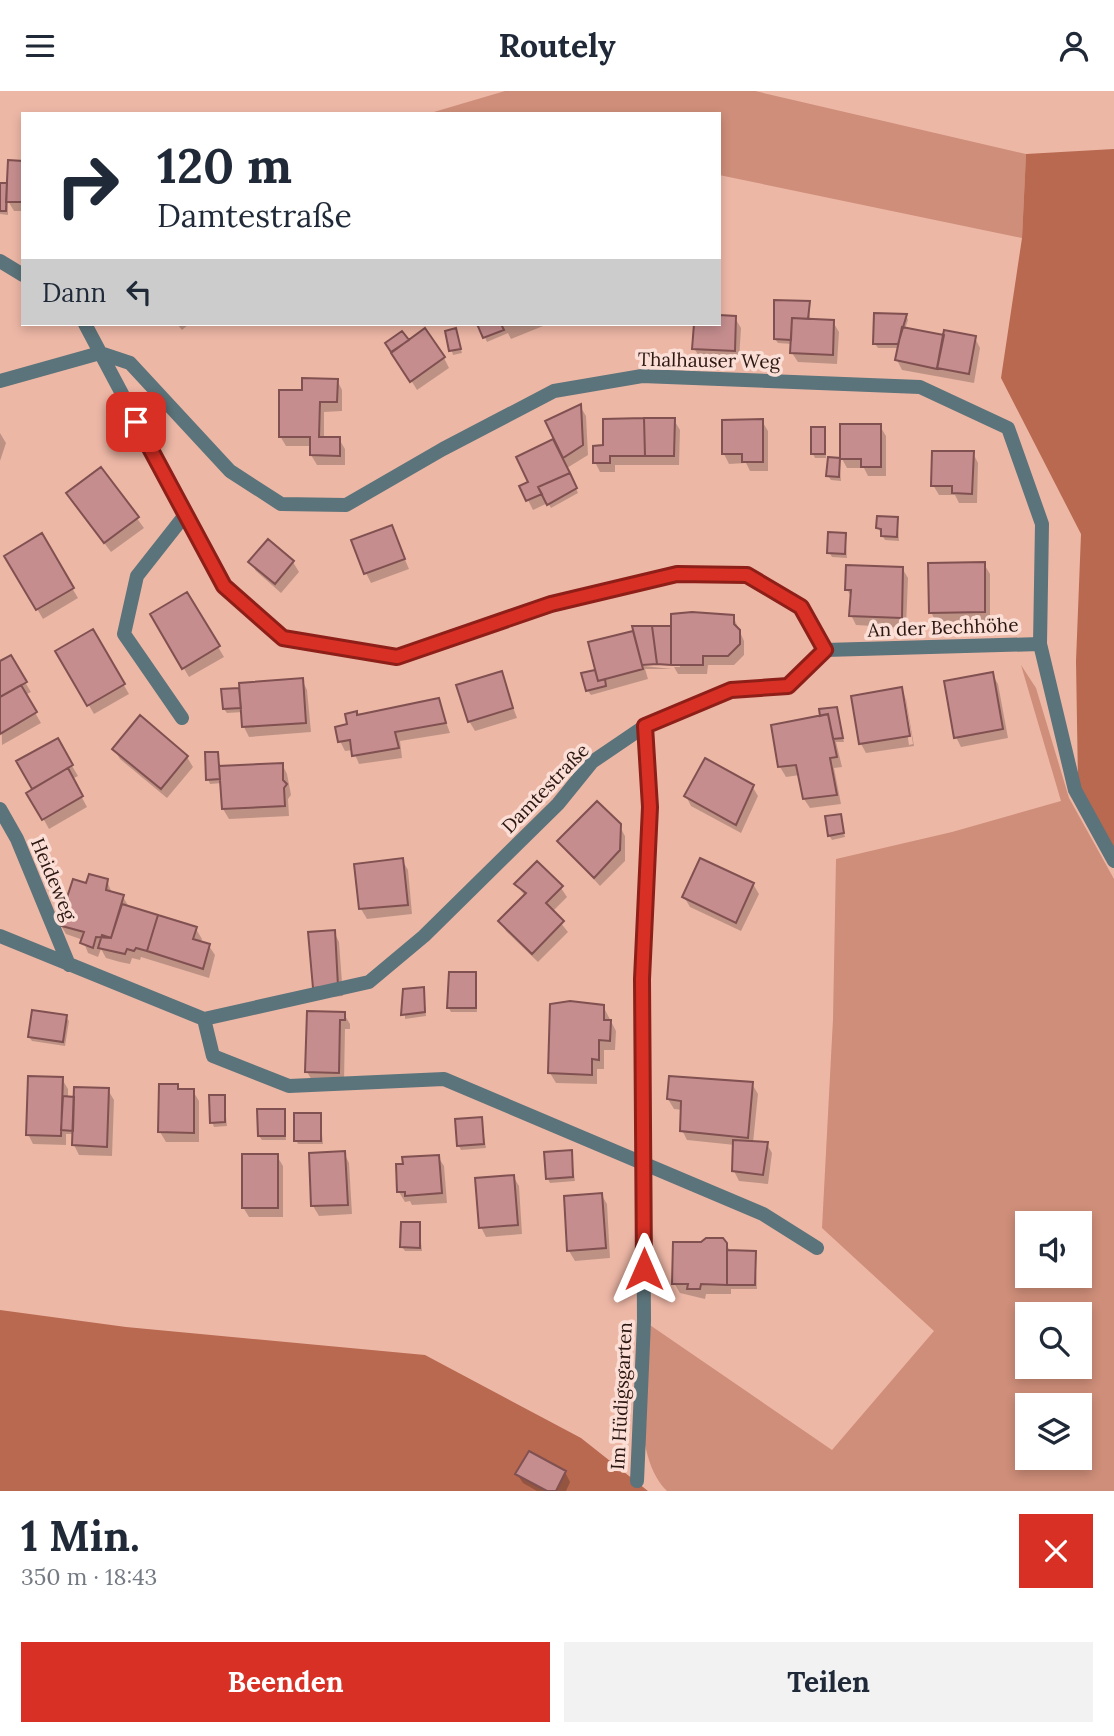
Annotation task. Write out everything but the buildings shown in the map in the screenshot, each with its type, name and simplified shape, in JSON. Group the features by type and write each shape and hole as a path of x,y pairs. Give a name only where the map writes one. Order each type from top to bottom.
{"street":[{"path":"0,261 21,274"},
{"path":"86,326 224,586 283,638 397,657 551,604 677,574 747,575 801,607 825,650"},
{"path":"0,381 100,353"},
{"name":"Thalhauser Weg","path":"100,353 130,363 230,471 281,504 346,505 443,449 554,391 642,376 920,387 1008,428 1042,524 1040,644"},
{"path":"182,718 124,634 137,576 185,515"},
{"name":"An der Bechhöhe","path":"825,650 1040,644 1075,790 1114,861"},
{"name":"Damtestraße","path":"204,1019 369,982 424,936 558,804 592,762 645,726 731,690 788,686 825,650"},
{"name":"Im Hüdigsgarten","path":"637,1481 644,1321 642,979 650,807 645,726"},
{"name":"Heideweg","path":"0,809 17,839 69,965"},
{"path":"0,936 204,1019 213,1056 289,1086 444,1079 775,1219 817,1248"}],"shaded area":[{"path":"505,91 755,91 1026,154 1022,238 721,175 721,112 434,112"},
{"path":"1114,149 1114,848 1078,783 1076,661 1081,534 1001,378 1022,238 1026,154"},
{"path":"1021,665 1036,688 1069,798 1114,879 1114,1491 667,1491 655,1475 643,1434 644,1321 832,1450 934,1331 822,1228 833,1019 836,859 952,832 1061,801"},
{"path":"0,1310 126,1327 425,1355 581,1438 648,1491 0,1491"}],"route":[{"path":"136,422 224,586 283,638 397,657 551,604 677,574 747,575 801,607 825,650 788,686 731,690 645,726 650,807 642,979 644,1269"}]}
